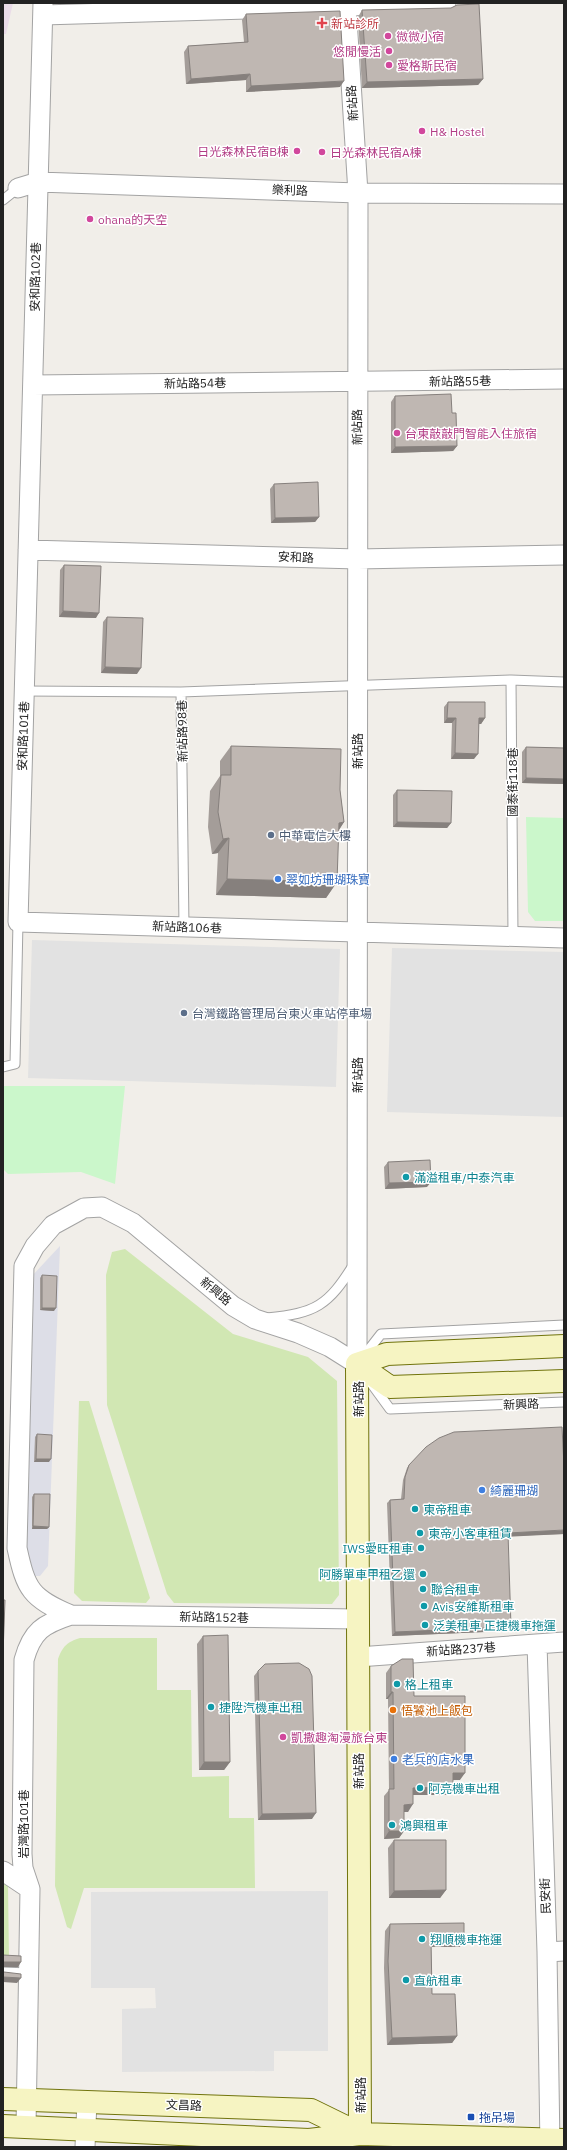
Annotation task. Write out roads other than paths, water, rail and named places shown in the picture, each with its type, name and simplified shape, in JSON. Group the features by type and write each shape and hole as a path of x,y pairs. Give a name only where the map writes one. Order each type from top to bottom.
{"street":[{"path":"43,9 446,3"},
{"name":"新站路","path":"346,4 358,193 356,382 358,559 356,1262 358,1364 357,1619 360,2141"},
{"name":"安和路102巷","path":"28,550 43,9"},
{"name":"樂利路","path":"18,188 38,182 358,193 564,194"},
{"name":"新站路55巷","path":"356,382 564,379"},
{"name":"新站路54巷","path":"33,385 356,382"},
{"name":"安和路","path":"28,550 358,559 564,555"},
{"name":"安和路101巷","path":"18,922 28,550"},
{"name":"新站路106巷","path":"18,922 564,938"},
{"name":"新興路","path":"71,1615 51,1606 34,1595 24,1577 17,1548 24,1266 35,1246 53,1225 84,1208 102,1207 133,1223 234,1306 255,1319 298,1333 330,1347 358,1364 390,1387 564,1381"},
{"path":"358,1364 387,1354 564,1346"},
{"name":"新站路152巷","path":"71,1615 357,1619"},
{"name":"岩灣路101巷","path":"26,2127 30,1889 23,1868 22,1854 24,1660 29,1643 35,1634 52,1621 71,1615"},
{"name":"新站路237巷","path":"358,1657 564,1642"},
{"name":"民安街","path":"537,1644 556,1952 555,2142"},
{"path":"3,1871 30,1889"},
{"name":"文昌路","path":"3,2099 311,2110 360,2141"},
{"path":"86,2138 87,2102"},
{"name":"文昌路","path":"3,2126 26,2127 86,2138 555,2142"}],"lane":[{"path":"3,200 18,188"},
{"path":"181,692 511,680 564,682"},
{"name":"國泰街118巷","path":"511,680 513,936"},
{"name":"新站路98巷","path":"24,691 181,692 184,927"},
{"path":"3,1067 15,1064 18,922"},
{"path":"255,1319 295,1315 318,1307 342,1284 356,1262"},
{"path":"358,1364 381,1334 564,1325"},
{"name":"新興路","path":"358,1364 390,1409 564,1402"},
{"path":"3,1972 29,1973"}],"place":[{"name":"新站診所","path":"322,23"},
{"name":"微微小宿","path":"388,36"},
{"name":"悠閒慢活","path":"389,51"},
{"name":"愛格斯民宿","path":"389,65"},
{"name":"H& Hostel","path":"422,131"},
{"name":"日光森林民宿B棟","path":"297,151"},
{"name":"日光森林民宿A棟","path":"322,152"},
{"name":"ohana的天空","path":"90,219"},
{"name":"台東敲敲門智能入住旅宿","path":"397,433"},
{"name":"中華電信大樓","path":"271,835"},
{"name":"翠如坊珊瑚珠寶","path":"278,879"},
{"name":"台灣鐵路管理局台東火車站停車場","path":"184,1013"},
{"name":"滿溢租車/中泰汽車","path":"406,1177"},
{"name":"綺麗珊瑚","path":"482,1490"},
{"name":"東帝租車","path":"415,1509"},
{"name":"東帝小客車租賃","path":"420,1533"},
{"name":"IWS愛旺租車","path":"421,1548"},
{"name":"阿勝單車甲租乙還","path":"423,1574"},
{"name":"聯合租車","path":"423,1589"},
{"name":"Avis安維斯租車","path":"424,1606"},
{"name":"泛美租車 正捷機車拖運","path":"425,1625"},
{"name":"格上租車","path":"397,1684"},
{"name":"捷陞汽機車出租","path":"211,1707"},
{"name":"悟饕池上飯包","path":"393,1710"},
{"name":"凱撒趣淘漫旅台東","path":"283,1737"},
{"name":"老兵的店水果","path":"394,1759"},
{"name":"阿亮機車出租","path":"420,1788"},
{"name":"鴻興租車","path":"392,1825"},
{"name":"翔順機車拖運","path":"422,1939"},
{"name":"直航租車","path":"406,1980"},
{"name":"拖吊場","path":"471,2117"}]}
